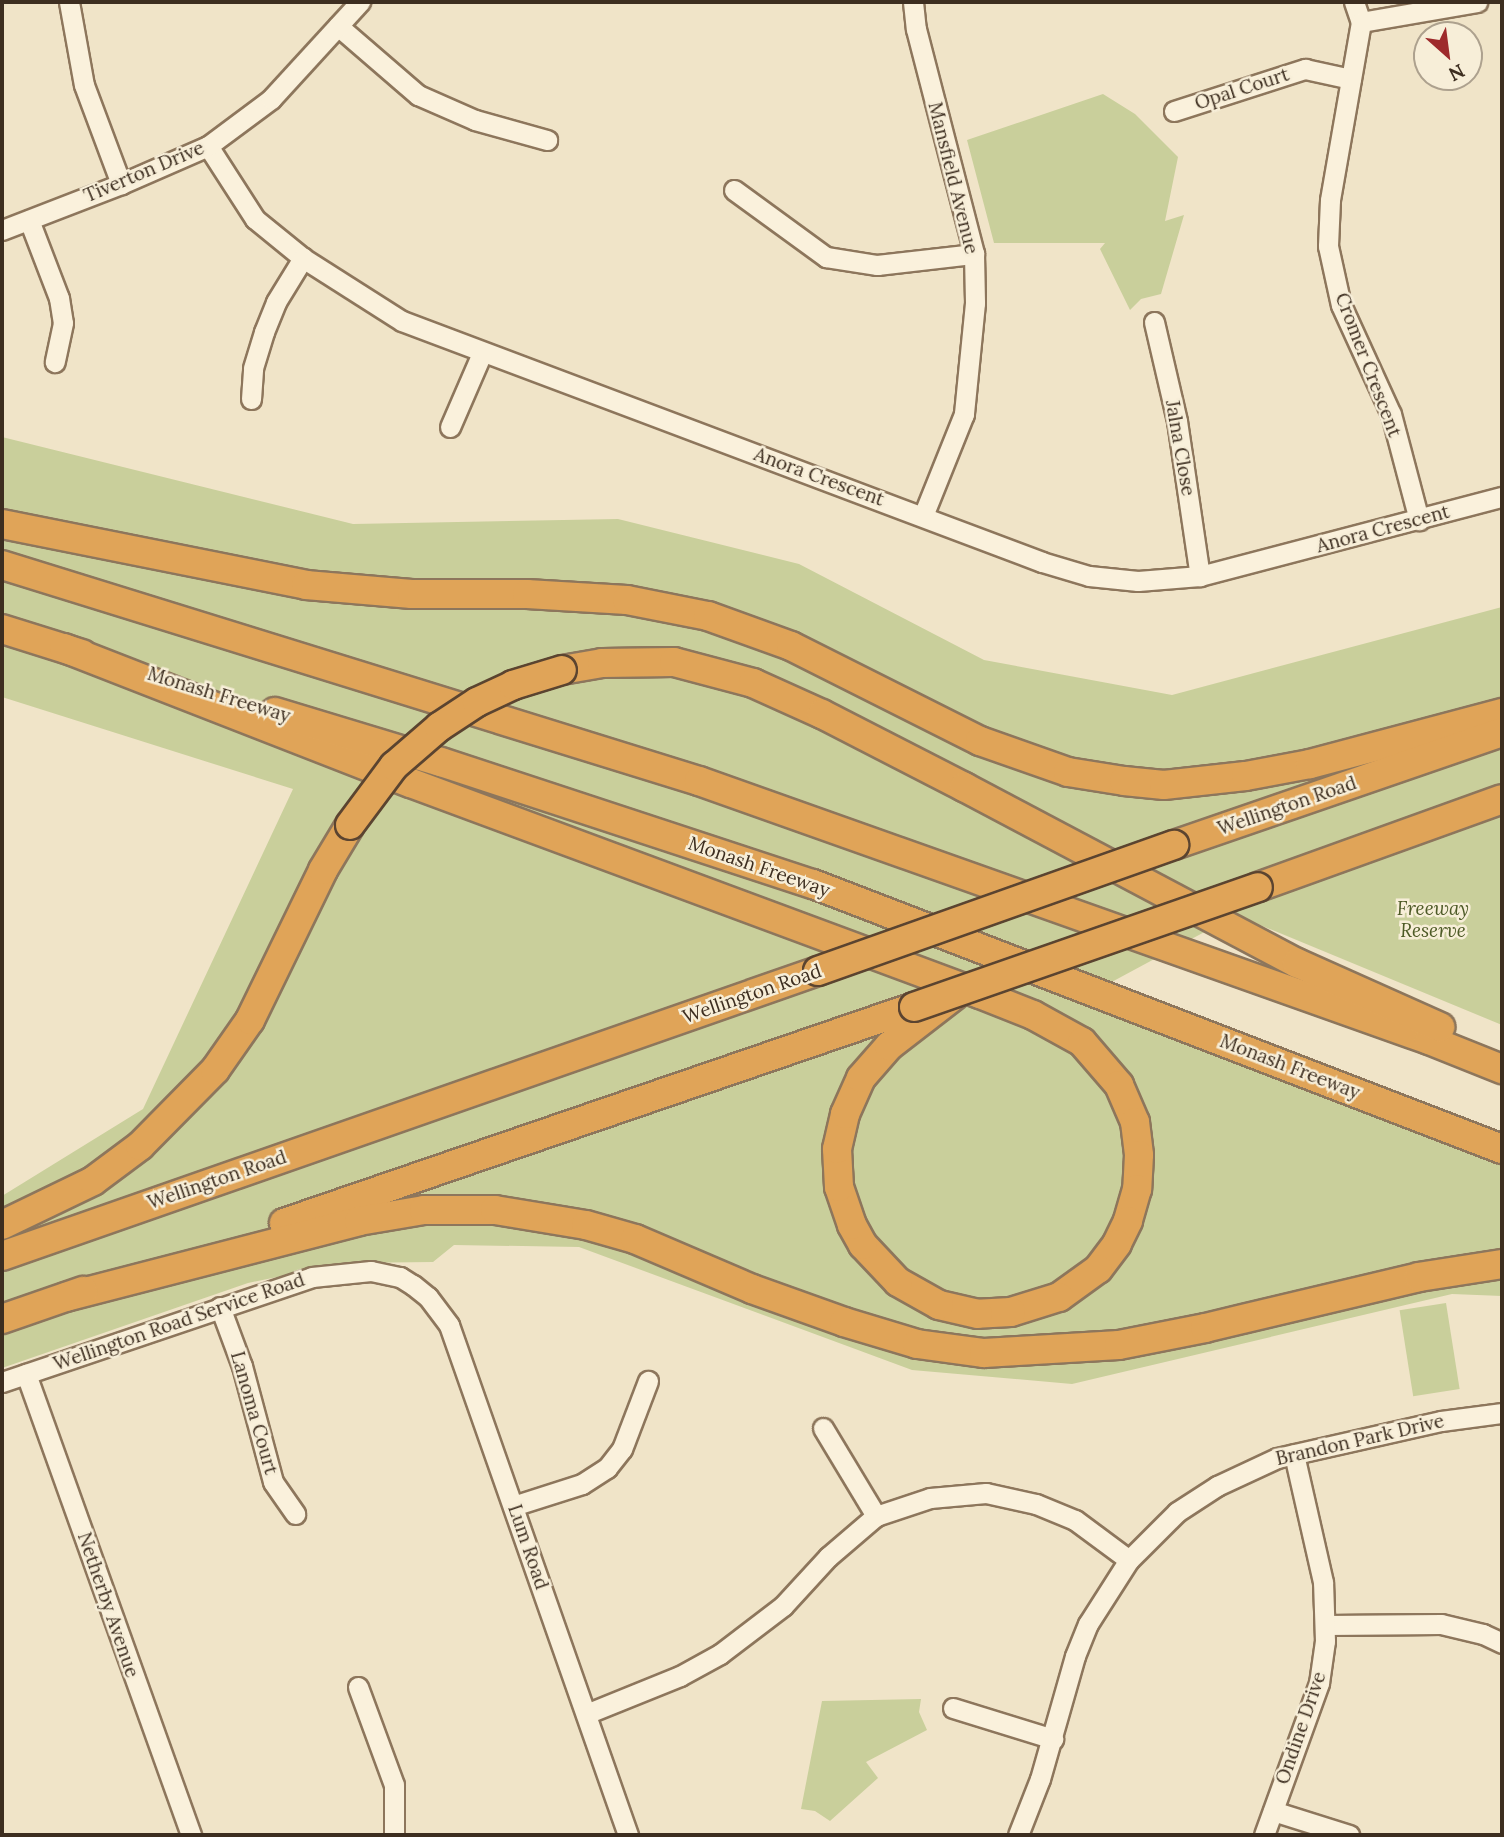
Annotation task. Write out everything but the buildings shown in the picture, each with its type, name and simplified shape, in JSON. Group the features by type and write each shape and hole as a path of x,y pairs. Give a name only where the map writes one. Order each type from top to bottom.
{"highway":[{"path":"2,524 306,585 412,594 527,594 627,600 708,616 791,646 980,741 1069,772 1124,781 1164,785 1246,776 1310,764 1502,713"},
{"path":"2,565 699,781 1502,1069"},
{"name":"Monash Freeway","path":"2,629 441,762 813,884 1502,1149"},
{"path":"64,648 411,783 877,954 1034,1015 1067,1032 1098,1057 1119,1085 1135,1122 1139,1175 1128,1221 1109,1256 1074,1289 1038,1306 978,1314 939,1305 915,1294 873,1258 846,1212 839,1187 837,1149 850,1101 862,1078 922,1011"},
{"path":"2,1225 93,1181 140,1146 215,1070 250,1020 323,870 350,825 394,766 439,727 477,702 513,685 562,670 602,663 674,662 753,683 822,714 1297,963 1502,1055"},
{"name":"Wellington Road","path":"2,1255 1502,732"},
{"path":"2,1319 922,1011 960,991 1502,799"},
{"path":"66,1297 346,1225 424,1210 495,1210 586,1226 635,1239 752,1289 844,1322 917,1344 984,1353 1119,1345 1205,1328 1419,1277 1502,1264"}],"street":[{"path":"69,2 84,85 121,184"},
{"name":"Tiverton Drive","path":"2,230 121,184 208,146 271,99 360,2"},
{"name":"Mansfield Avenue","path":"913,2 916,29 974,254 975,303 964,414 923,516"},
{"name":"Cromer Crescent","path":"1354,2 1361,22 1330,200 1328,247 1341,305 1391,414 1419,520"},
{"path":"1361,22 1477,2"},
{"path":"338,26 418,95 475,120 547,140"},
{"name":"Opal Court","path":"1174,111 1305,69 1351,79"},
{"name":"Anora Crescent","path":"208,146 255,219 303,258 402,321 1042,562 1089,576 1138,581 1200,576 1502,497"},
{"path":"734,190 826,257 877,265 974,254"},
{"path":"29,220 59,298 63,323 55,362"},
{"path":"251,398 253,368 264,332 276,302 303,258"},
{"name":"Jalna Close","path":"1154,322 1177,421 1200,576"},
{"path":"450,427 482,353"},
{"name":"Wellington Road Service Road","path":"2,1382 286,1284 336,1273 371,1271 400,1277"},
{"name":"Lum Road","path":"400,1277 428,1297 449,1325 628,1835"},
{"name":"Lanoma Court","path":"220,1307 242,1366 270,1472 295,1514"},
{"name":"Netherby Avenue","path":"26,1374 191,1835"},
{"path":"513,1506 582,1484 607,1468 626,1442 648,1381"},
{"name":"Brandon Park Drive","path":"1018,1835 1053,1739 1085,1630 1129,1560 1160,1527 1196,1499 1242,1472 1294,1454 1440,1421 1502,1413"},
{"path":"823,1428 876,1516"},
{"name":"Ondine Drive","path":"1264,1835 1319,1683 1327,1625 1323,1582 1294,1454"},
{"path":"586,1714 680,1676 740,1640 783,1606 828,1556 876,1516 950,1494 1011,1496 1075,1520 1129,1560"},
{"path":"1327,1625 1441,1624 1483,1634 1502,1643"},
{"path":"358,1687 394,1785 394,1835"},
{"path":"953,1708 1053,1739"},
{"path":"1273,1811 1349,1835"}],"green space":[{"path":"1103,94 1135,114 1178,157 1165,221 1184,215 1161,294 1141,299 1130,310 1100,249 1105,243 994,243 967,140"},
{"name":"Freeway Reserve","path":"2,437 353,524 618,519 799,564 984,660 1172,695 1502,607 1502,1025 1236,915 1095,991 1502,1149 1502,1296 1452,1294 1072,1384 912,1370 579,1247 454,1245 433,1262 346,1263 248,1283 2,1368 2,1196 143,1109 293,789 2,697"},
{"path":"1446,1303 1460,1389 1413,1396 1400,1310"},
{"path":"921,1699 919,1712 927,1730 866,1762 878,1778 830,1821 815,1811 801,1809 822,1701"}]}
